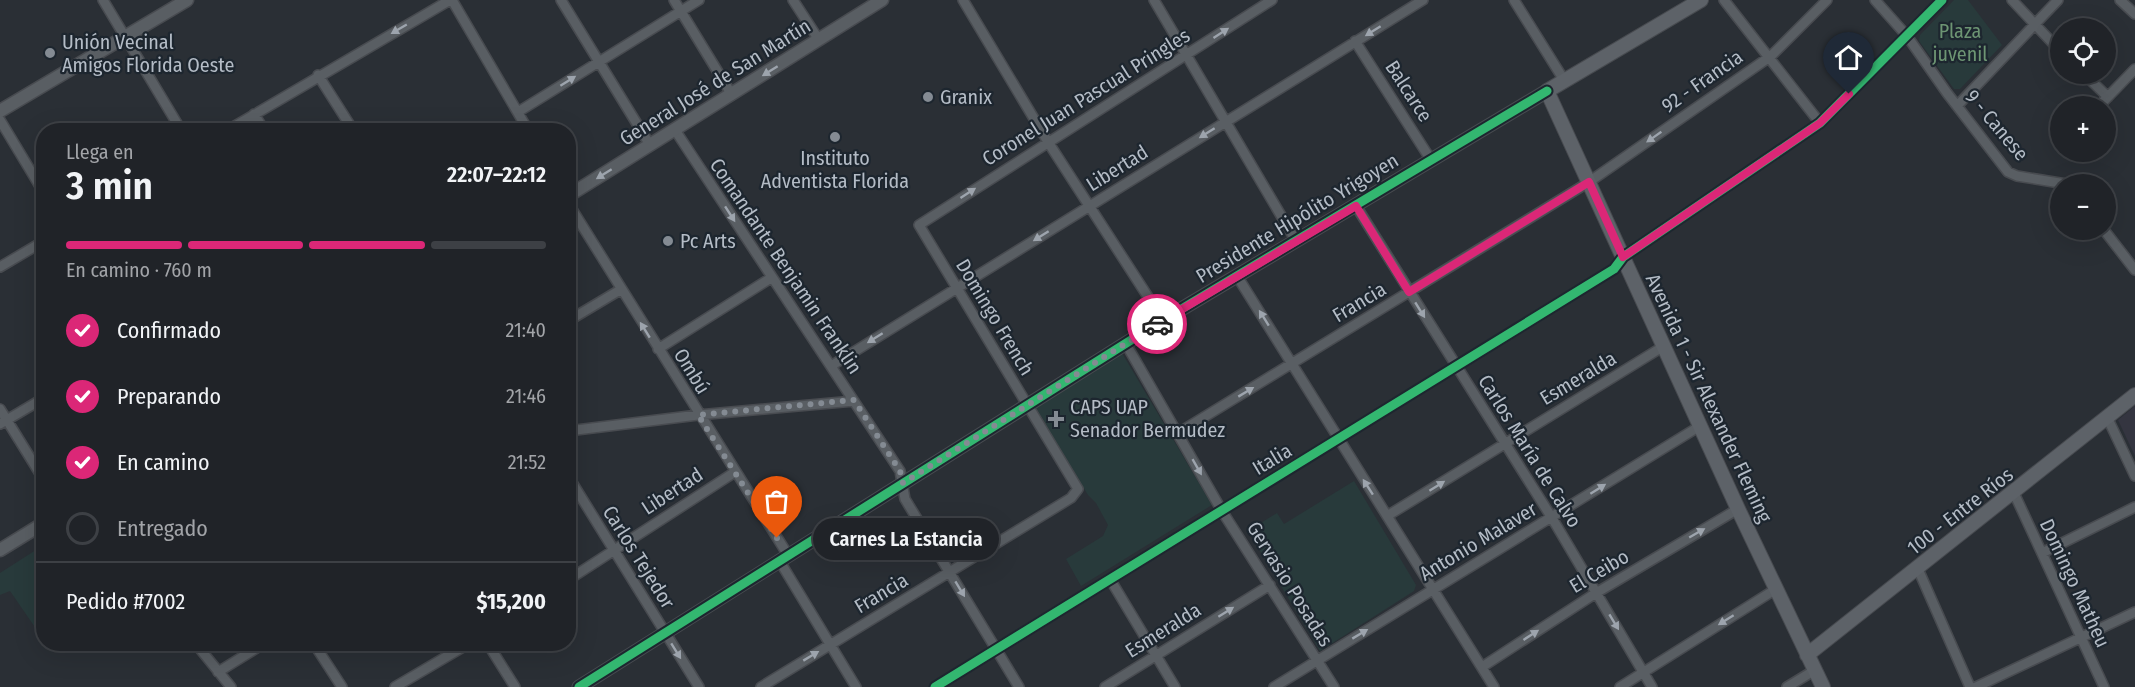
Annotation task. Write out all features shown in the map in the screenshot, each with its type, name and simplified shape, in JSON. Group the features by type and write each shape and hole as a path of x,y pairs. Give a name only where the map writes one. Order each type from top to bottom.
{"main road":[{"path":"1547,91 1701,0"},
{"name":"Avenida 1 - Sir Alexander Fleming","path":"1547,91 1738,509 1823,687"},
{"name":"100 - Entre Ríos","path":"1807,655 2135,395"}],"street":[{"path":"103,0 178,123"},
{"path":"0,111 187,0"},
{"path":"239,123 318,75 451,0 524,123"},
{"path":"561,0 650,146"},
{"path":"674,0 732,95"},
{"path":"518,112 699,0"},
{"path":"794,0 819,40"},
{"name":"General José de San Martín","path":"576,191 882,0"},
{"path":"963,0 1048,142 1163,320"},
{"path":"1154,0 1224,123 1296,241"},
{"path":"1250,0 1256,10"},
{"name":"Coronel Juan Pascual Pringles","path":"919,225 1272,0"},
{"name":"Libertad","path":"831,366 1423,0"},
{"path":"1514,0 1564,80"},
{"path":"1724,0 1771,56 1820,123"},
{"name":"92 - Francia","path":"1589,182 1771,56 1827,0"},
{"name":"9 - Canese","path":"1875,0 1907,36 2008,172 2017,176 2050,181"},
{"name":"Italia","path":"935,687 1614,269 1623,257 1820,123 1942,0"},
{"path":"2012,0 2050,41"},
{"path":"1958,106 2058,0"},
{"path":"2120,0 2135,14"},
{"name":"Balcarce","path":"1355,41 1431,160"},
{"path":"2109,96 2135,69"},
{"path":"318,75 349,123"},
{"path":"2094,84 2107,96"},
{"name":"Presidente Hipólito Yrigoyen","path":"579,687 1163,320 1547,91"},
{"path":"254,114 260,123"},
{"path":"0,120 36,180"},
{"name":"Comandante Benjamin Franklin","path":"675,130 900,471 905,499 1019,687"},
{"name":"Francia","path":"1178,433 1589,182"},
{"name":"Carlos María de Calvo","path":"1356,206 1552,518 1652,687"},
{"name":"Ombú","path":"576,216 735,472 830,645 856,687"},
{"name":"Domingo French","path":"919,225 1078,489"},
{"path":"2112,240 2135,270"},
{"path":"0,267 36,246"},
{"path":"1237,276 1494,687"},
{"path":"658,349 771,278"},
{"path":"576,316 620,290"},
{"name":"Gervasio Posadas","path":"1126,344 1222,511 1334,687"},
{"name":"Esmeralda","path":"1387,516 1664,346"},
{"path":"576,430 698,415 854,400"},
{"path":"3,422 36,403"},
{"path":"0,409 3,422 36,469"},
{"path":"2107,417 2135,476"},
{"name":"Antonio Malaver","path":"1274,687 1700,426"},
{"name":"Libertad","path":"576,575 735,472"},
{"name":"Carlos Tejedor","path":"576,489 699,687"},
{"name":"Francia","path":"761,687 1071,498 1078,489"},
{"name":"Domingo Matheu","path":"2014,493 2104,687"},
{"path":"2042,553 2135,507"},
{"name":"El Ceibo","path":"1482,667 1596,593 1738,509"},
{"path":"0,550 36,528"},
{"path":"1918,569 1970,687"},
{"path":"1110,579 1175,687"},
{"name":"Esmeralda","path":"1105,687 1270,585"},
{"path":"1620,687 1776,589"},
{"path":"1976,687 2135,612"},
{"path":"202,651 231,687"},
{"path":"218,672 251,651"},
{"path":"319,651 342,687"},
{"path":"395,687 456,651"},
{"path":"492,651 515,687"},
{"path":"1787,687 1815,670"}],"shaded area":[{"path":"2135,406 2135,456 2118,420"}],"green space":[{"name":"Plaza juvenil","path":"1954,0 1968,0 2002,45 1960,89 1954,89 1919,41 1920,35"},
{"path":"1122,353 1212,505 1081,586 1066,559 1103,536 1108,525 1034,407"},
{"path":"1354,481 1416,585 1414,591 1320,651 1248,531 1277,513 1284,524"},
{"path":"36,550 36,629 10,591 0,595 0,573"}],"cycle path":[{"path":"935,687 1614,269 1623,257 1820,123 1942,0"},
{"path":"579,687 1163,320 1547,91"}],"way so far":[{"path":"777,538 698,415 854,400 900,471 903,483 1157,324"}],"place":[{"name":"Unión Vecinal Amigos Florida Oeste","path":"50,53"},
{"name":"Granix","path":"928,97"},
{"name":"Instituto Adventista Florida","path":"835,137"},
{"name":"Pc Arts","path":"668,241"},
{"name":"CAPS UAP Senador Bermudez","path":"1056,419"},
{"name":"Carnes La Estancia","path":"777,538"}],"route":[{"path":"1157,324 1356,206 1409,292 1589,182 1623,257 1820,123 1849,94"}]}
